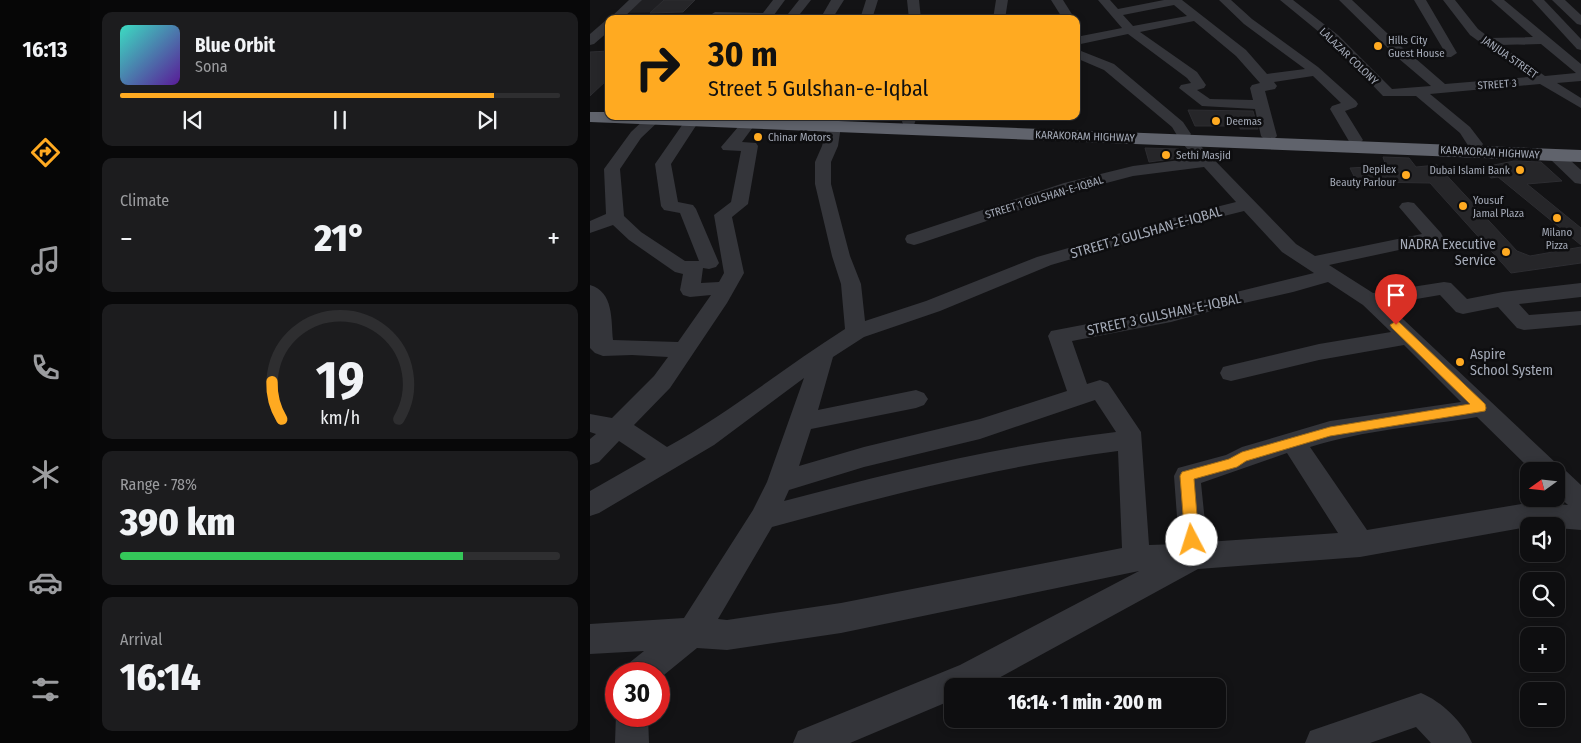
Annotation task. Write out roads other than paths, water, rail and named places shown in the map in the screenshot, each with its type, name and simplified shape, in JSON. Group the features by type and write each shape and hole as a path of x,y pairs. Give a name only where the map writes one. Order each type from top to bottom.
{"highway":[{"path":"590,110 605,111"},
{"name":"KARAKORAM HIGHWAY","path":"590,117 605,117"},
{"name":"KARAKORAM HIGHWAY","path":"790,120 1185,137 1269,136 1355,140 1581,156"},
{"name":"KARAKORAM HIGHWAY","path":"819,120 871,120"},
{"name":"KARAKORAM HIGHWAY","path":"924,120 1321,145 1475,144 1581,149"},
{"path":"1321,145 1331,149 1426,155 1511,157 1528,153"}],"street":[{"path":"619,15 636,0"},
{"path":"768,15 780,0"},
{"path":"793,15 804,0"},
{"path":"828,15 838,0"},
{"path":"867,15 872,0"},
{"path":"913,0 915,15"},
{"path":"1000,15 1002,0"},
{"path":"1056,0 1066,15"},
{"path":"1104,0 1131,31 1192,75 1199,85 1186,88 1207,103 1262,105"},
{"path":"1225,0 1248,23 1291,52 1351,104 1337,109 1355,140"},
{"name":"LALAZAR COLONY","path":"1286,0 1334,38 1388,93 1419,92 1442,88"},
{"path":"1346,0 1403,55 1442,88"},
{"path":"1403,55 1451,53 1420,0"},
{"name":"JANJUA STREET","path":"1449,0 1474,32 1543,81 1581,104"},
{"path":"1497,0 1581,71"},
{"path":"1538,0 1581,46"},
{"path":"1558,0 1581,21"},
{"path":"1114,13 1176,1 1198,17 1241,53 1270,86 1257,88 1269,136"},
{"path":"717,15 726,5"},
{"path":"1081,40 1198,17"},
{"path":"590,41 605,28"},
{"path":"1488,42 1544,40"},
{"path":"1080,55 1114,71 1178,125 1185,137 1206,162 1289,248 1370,300 1480,408 1538,462"},
{"path":"1264,79 1315,72"},
{"name":"STREET 3","path":"1442,88 1581,77"},
{"path":"1419,92 1465,130 1475,144"},
{"path":"653,120 636,135 612,169 615,217 635,236 682,268 694,266 690,290 726,288"},
{"path":"692,120 663,164 670,206 687,209 709,263"},
{"path":"590,455 662,382 726,288 734,273 724,215 739,204 750,146 729,147 746,120"},
{"path":"833,121 830,146 823,162 822,184 841,256 851,284 856,332"},
{"path":"1554,154 1581,179"},
{"name":"STREET 1 GULSHAN-E-IQBAL","path":"914,239 1070,187 1133,171 1206,162"},
{"name":"STREET 2 GULSHAN-E-IQBAL","path":"590,505 705,438 823,353 856,332 933,306 1044,261 1186,220 1247,205"},
{"path":"1311,263 1434,237 1408,207"},
{"path":"590,228 615,217"},
{"name":"STREET 3 GULSHAN-E-IQBAL","path":"1080,396 1059,336 1171,315 1225,300 1300,284 1329,275"},
{"path":"1370,300 1444,288 1464,307 1503,299 1581,290"},
{"path":"590,292 600,302 596,342 632,347 684,350"},
{"path":"1503,299 1524,323 1581,318"},
{"path":"1231,373 1319,352 1409,337"},
{"path":"655,662 692,633 764,518 780,482 802,422 823,353"},
{"path":"780,482 864,457 980,429 1100,389 1129,432 1136,558"},
{"path":"802,422 916,399"},
{"path":"1194,556 1187,476 1233,464 1242,457 1330,432 1362,425 1480,408"},
{"path":"590,423 621,430 666,460"},
{"path":"764,518 897,482 1080,446 1129,440"},
{"path":"1294,443 1360,544"},
{"path":"1565,486 1581,501"},
{"path":"590,639 692,633 728,635 841,618 1136,558 1194,556 1360,544 1533,514 1581,518"},
{"path":"810,743 971,676 1194,556"},
{"path":"1322,743 1421,710 1455,743"},
{"path":"632,727 632,743"}],"place":[{"name":"Hills City Guest House","path":"1378,46"},
{"name":"Deemas","path":"1216,121"},
{"name":"Chinar Motors","path":"758,137"},
{"name":"Sethi Masjid","path":"1166,155"},
{"name":"Dubai Islami Bank","path":"1520,170"},
{"name":"Depilex Beauty Parlour","path":"1406,175"},
{"name":"Yousuf Jamal Plaza","path":"1463,206"},
{"name":"Milano Pizza","path":"1557,218"},
{"name":"NADRA Executive Service","path":"1506,252"},
{"name":"Aspire School System","path":"1460,362"}]}
